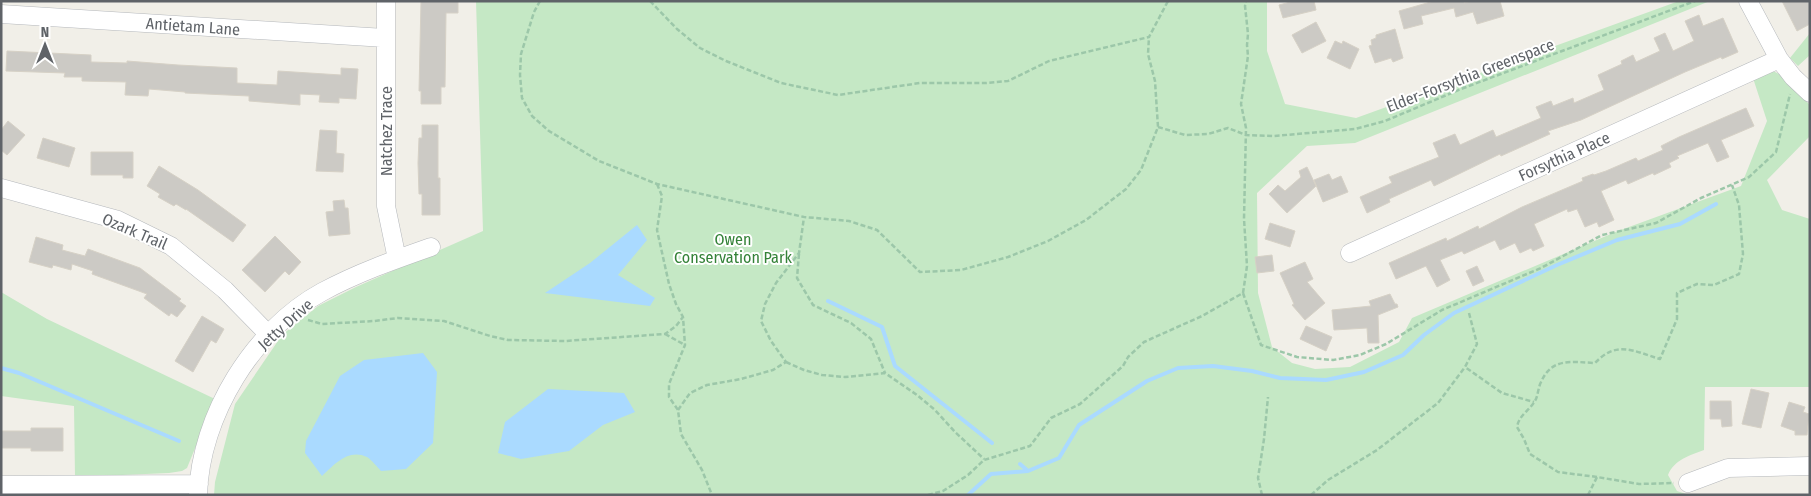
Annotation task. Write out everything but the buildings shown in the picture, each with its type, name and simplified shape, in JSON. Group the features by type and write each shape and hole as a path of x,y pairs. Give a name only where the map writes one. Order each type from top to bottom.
{"street":[{"name":"Natchez Trace","path":"386,1 386,206 397,259"},
{"path":"1748,1 1779,59 1793,77 1810,93"},
{"name":"Antietam Lane","path":"1,14 385,38"},
{"name":"Forsythia Place","path":"1350,253 1779,59"},
{"name":"Ozark Trail","path":"1,188 118,220 171,246 225,290 268,334"},
{"name":"Jetty Drive","path":"199,489 207,441 224,399 234,380 268,334 297,308 321,292 366,270 431,247"},
{"path":"1688,483 1728,468 1810,466"},
{"path":"1,484 199,489"}],"path":[{"path":"540,1 534,12 521,54 520,75 522,98 532,116 549,131 599,161 656,184 804,217 850,221 877,230 920,272 961,270 1008,257 1048,241 1086,220 1126,189 1141,170 1158,127 1155,81 1148,54 1149,37 1168,1"},
{"path":"650,1 677,30 700,48 726,61 781,83 838,95 920,83 986,83 1008,80 1049,61 1149,37"},
{"path":"1246,1 1248,56 1241,104 1246,128 1244,219 1247,266 1243,293 1261,345 1297,357 1333,360 1360,355 1386,344 1442,310 1541,268 1602,235 1656,222 1701,198 1749,177 1776,152 1793,77"},
{"name":"Elder-Forsythia Greenspace","path":"1158,127 1185,135 1208,134 1228,128 1246,136 1274,136 1355,130 1695,1"},
{"path":"656,184 662,196 658,230 669,284 683,318 685,345 669,384 669,397 678,410 681,434 702,470 712,495"},
{"path":"1688,483 1639,484 1558,472 1530,454 1517,427 1518,419 1534,402 1541,382 1549,369 1563,362 1595,363 1604,353 1624,348 1660,358 1677,319 1677,293 1697,284 1714,285 1738,274 1743,254 1739,205 1732,185"},
{"path":"804,217 796,278 813,305 851,323 872,338 885,373 916,394 935,410 984,460"},
{"path":"799,253 776,283 765,304 761,321 771,341 786,362 822,375 845,377 885,373"},
{"path":"928,495 943,491 968,475 984,460 1030,446 1051,418 1080,404 1123,366 1128,357 1144,342 1202,316 1243,293"},
{"path":"1310,495 1328,480 1377,450 1438,404 1465,367 1477,344 1469,312"},
{"path":"308,320 322,324 398,318 444,321 508,340 565,341 665,334 683,318"},
{"path":"665,334 685,345"},
{"path":"678,410 690,393 707,385 741,379 774,370 786,362"},
{"path":"1465,367 1502,394 1534,402"},
{"path":"1262,495 1258,478 1268,397"},
{"path":"1588,495 1597,477"}],"green space":[{"name":"Owen Conservation Park","path":"476,1 1267,1 1267,51 1285,104 1356,118 1679,1 1710,1 1355,143 1307,146 1257,193 1258,293 1272,347 1292,363 1315,369 1350,367 1399,342 1412,318 1618,231 1741,186 1767,121 1752,75 1773,71 1779,74 1810,105 1810,136 1767,180 1782,210 1810,219 1810,387 1705,387 1704,450 1678,462 1668,475 1677,491 1689,495 214,495 215,482 235,404 282,335 318,306 356,287 483,231"},
{"path":"1810,33 1810,55 1798,66 1790,58"},
{"path":"1,292 47,319 215,399 187,468 182,471 169,473 75,477 74,406 1,396"}],"water":[{"path":"637,225 647,240 618,275 655,298 650,306 545,293 590,263"},
{"path":"423,353 437,372 433,443 406,469 381,471 367,457 354,455 342,459 322,476 305,453 306,441 340,376 364,360"},
{"path":"548,389 624,393 635,412 603,425 569,451 521,459 498,453 505,422"}],"waterway":[{"path":"968,495 991,474 1028,471 1059,458 1079,425 1147,381 1178,368 1213,366 1252,371 1280,378 1326,380 1364,372 1403,355 1424,335 1454,313 1557,265 1617,240 1680,224 1716,204"},
{"path":"828,301 882,327 895,366 992,443"},
{"path":"1,368 19,373 179,441"},
{"path":"1020,464 1028,471"}]}
